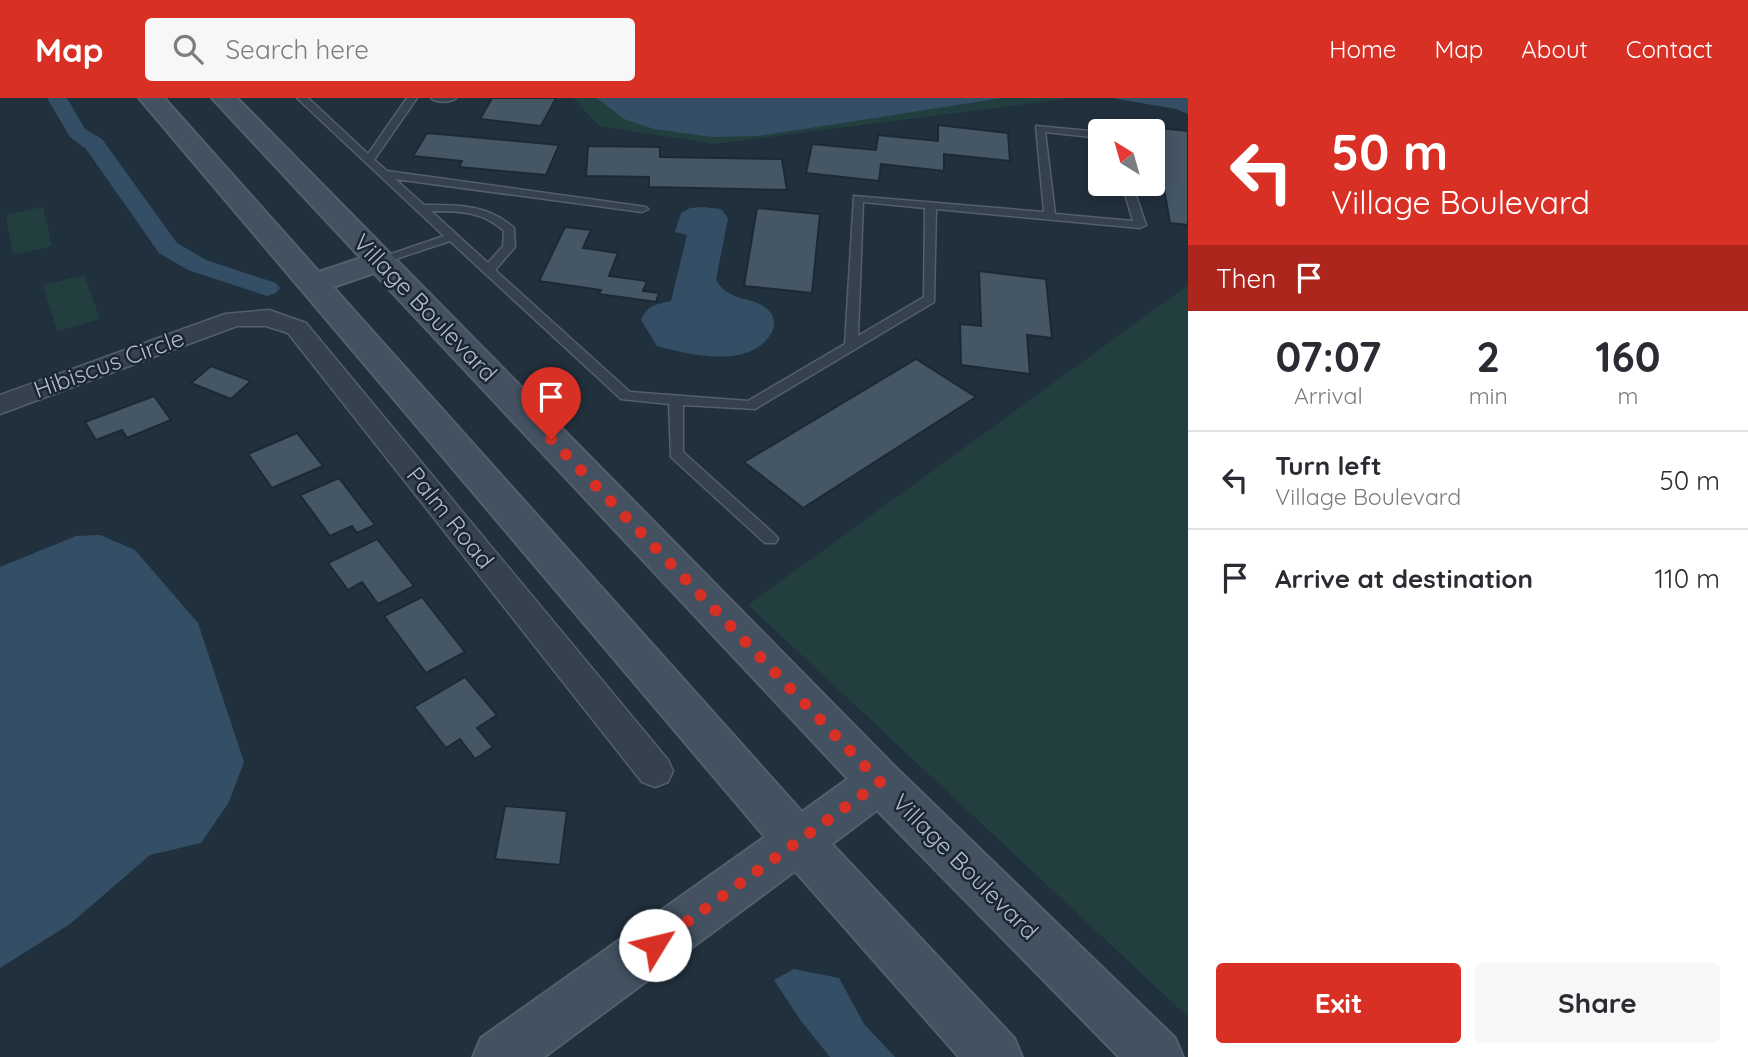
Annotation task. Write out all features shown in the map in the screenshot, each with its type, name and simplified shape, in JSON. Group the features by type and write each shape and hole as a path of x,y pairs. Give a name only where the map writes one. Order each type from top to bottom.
{"street":[{"path":"151,98 798,841 995,1057"},
{"name":"Village Boulevard","path":"224,98 880,782 1156,1057"},
{"path":"313,284 380,261"},
{"name":"Palm Road","path":"219,324 252,317 284,322 297,328 655,771"},
{"name":"Hibiscus Circle","path":"0,405 219,324"},
{"path":"499,1057 880,782"}],"lane":[{"path":"302,98 626,397 750,406 930,299 932,204"},
{"path":"369,160 412,98"},
{"path":"436,98 451,98"},
{"path":"1050,216 1040,128 1088,134"},
{"path":"384,174 642,209"},
{"path":"851,346 858,198 1140,225 1131,196"},
{"path":"420,208 470,209 488,212 499,218 510,230 509,247 488,270"},
{"path":"380,261 452,237"},
{"path":"676,400 676,454 770,539"}],"green space":[{"path":"573,98 1072,98 715,144 599,126"},
{"path":"43,207 52,246 13,255 6,215"},
{"path":"84,275 100,319 57,331 43,285"},
{"path":"1188,285 1188,1017 748,605"}],"water":[{"path":"597,98 1002,98 758,136 711,137 654,129 624,119"},
{"path":"1112,98 1188,98 1188,114 1176,109"},
{"path":"690,208 721,209 728,218 716,280 729,293 764,306 774,319 772,332 762,344 735,356 702,356 657,346 641,320 649,308 671,301 687,235 675,232 681,213"},
{"path":"100,535 135,550 198,623 244,762 229,802 201,843 150,855 70,924 0,968 0,567 76,536"},
{"path":"794,969 839,978 864,1024 895,1057 830,1057 801,1021 774,980"}],"building":[{"path":"492,98 556,98 541,126 480,119"},
{"path":"938,125 1008,133 1010,161 944,154 944,171 881,164 879,181 806,173 812,144 876,150 878,135 938,141"},
{"path":"1166,129 1188,131 1188,225 1170,223 1165,196"},
{"path":"427,133 559,145 546,175 459,167 462,161 413,156"},
{"path":"588,146 660,147 660,157 782,159 787,190 649,187 649,177 586,176"},
{"path":"757,208 820,214 812,293 744,286"},
{"path":"565,227 591,230 583,248 618,253 609,276 647,281 643,291 659,293 656,302 599,294 601,290 539,281"},
{"path":"979,271 1046,279 1052,338 1027,335 1030,374 961,365 960,324 981,326"},
{"path":"916,359 976,397 803,508 744,462"},
{"path":"211,366 251,381 231,399 191,383"},
{"path":"154,396 171,420 127,438 122,430 96,440 85,422"},
{"path":"297,433 323,466 272,488 248,454"},
{"path":"339,478 375,525 357,533 352,526 330,536 300,495"},
{"path":"377,539 414,586 378,604 362,582 348,590 328,563"},
{"path":"422,597 465,652 426,673 384,616"},
{"path":"465,677 497,715 477,728 493,747 475,759 460,739 446,748 414,707"},
{"path":"505,806 567,811 560,865 495,859"}],"waterway":[{"path":"57,98 77,133 94,144 168,248 197,265 267,288"}],"route":[{"path":"551,439 880,782 655,945"}]}
